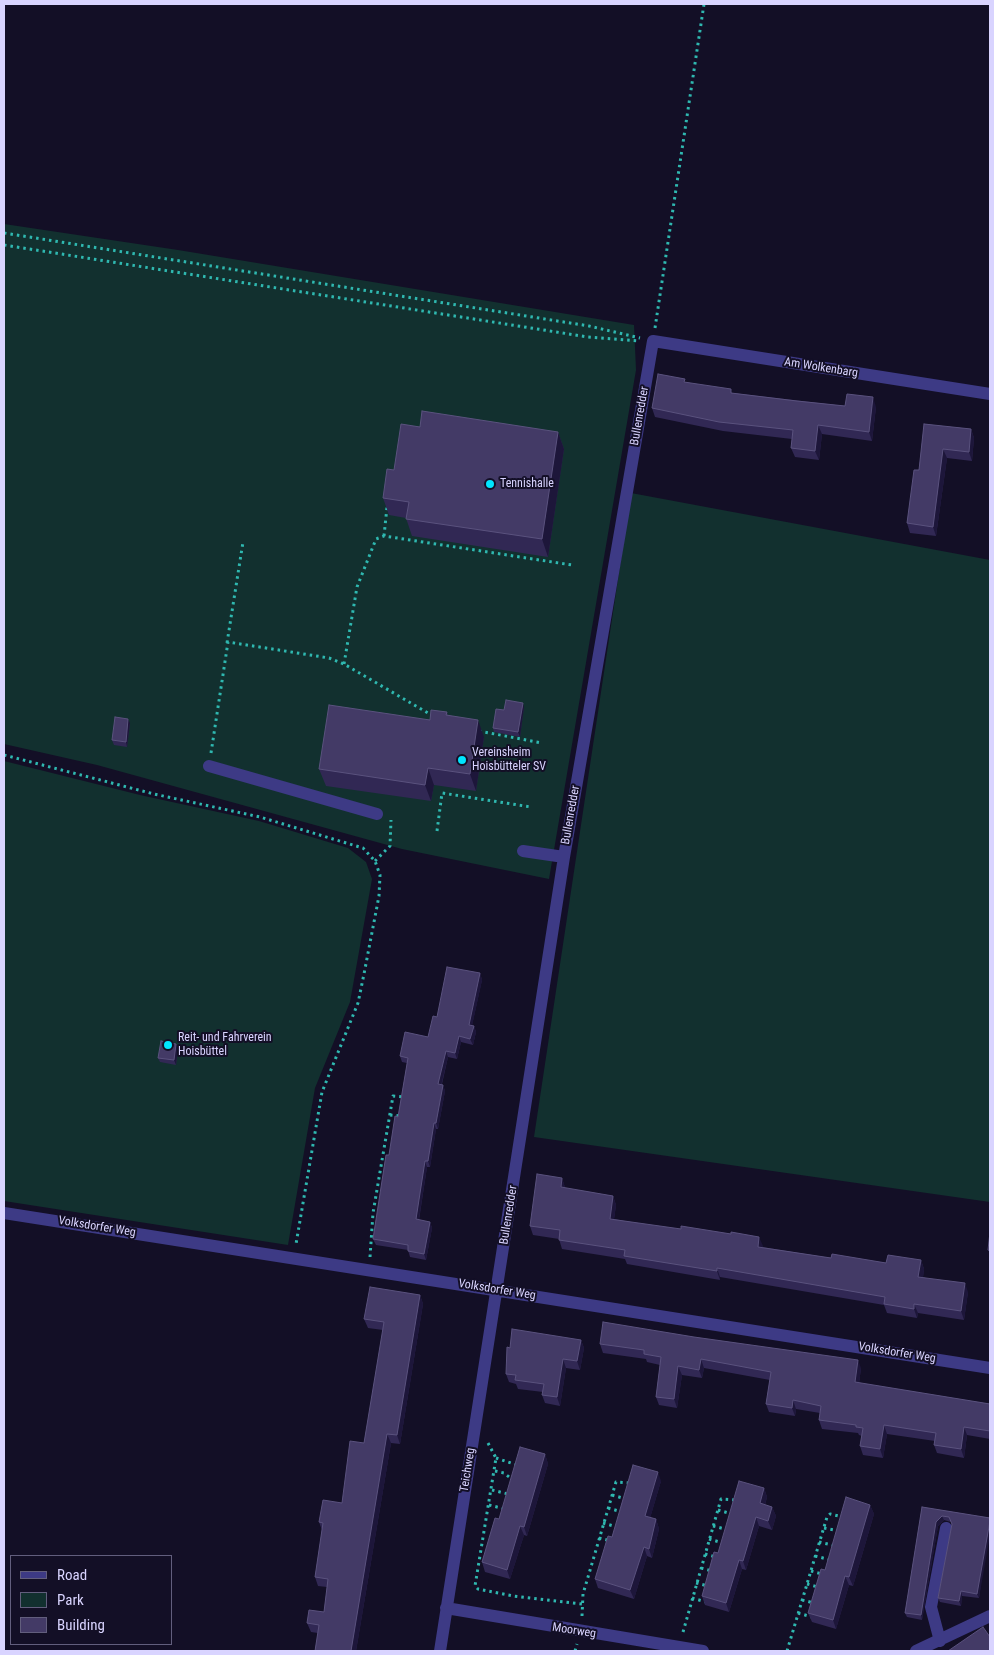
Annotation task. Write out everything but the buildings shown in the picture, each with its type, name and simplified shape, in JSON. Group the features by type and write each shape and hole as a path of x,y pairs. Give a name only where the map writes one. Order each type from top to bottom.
{"street":[{"name":"Am Wolkenbarg","path":"652,341 990,394"},
{"name":"Bullenredder","path":"497,1289 564,858 652,341"},
{"path":"209,766 377,814"},
{"path":"523,851 564,858"},
{"name":"Volksdorfer Weg","path":"4,1213 990,1368"},
{"name":"Teichweg","path":"440,1651 497,1289"},
{"path":"940,1641 931,1608 946,1528"},
{"name":"Moorweg","path":"446,1608 703,1651"},
{"path":"916,1651 990,1616"}],"path":[{"path":"652,341 704,4"},
{"path":"4,233 589,326 652,341"},
{"path":"4,245 588,337 652,341"},
{"path":"384,536 388,502"},
{"path":"344,664 357,587 376,539 384,536 572,565"},
{"path":"209,766 243,542"},
{"path":"228,642 329,658 344,664 436,718"},
{"path":"213,736 228,642"},
{"path":"478,731 542,743"},
{"path":"4,755 154,794 260,818 363,848 375,861 380,875 379,896 358,1003 322,1092 293,1257"},
{"path":"437,831 442,793 531,807"},
{"path":"375,861 390,846 392,818"},
{"path":"369,1270 373,1213 393,1096 404,1097"},
{"path":"390,1115 401,1116"},
{"path":"476,1423 496,1458 475,1586 478,1589 512,1596 582,1604"},
{"path":"496,1458 520,1466"},
{"path":"494,1471 504,1473 516,1482"},
{"path":"575,1651 581,1632 583,1594 616,1482 634,1483"},
{"path":"492,1490 512,1495"},
{"path":"612,1495 629,1500"},
{"path":"679,1648 721,1499 740,1501"},
{"path":"489,1505 508,1510"},
{"path":"608,1508 625,1514"},
{"path":"718,1510 735,1515"},
{"path":"787,1651 827,1517 830,1514 846,1518"},
{"path":"603,1523 621,1528"},
{"path":"713,1526 731,1530"},
{"path":"824,1528 842,1532"},
{"path":"599,1538 616,1542"},
{"path":"709,1539 727,1544"},
{"path":"819,1542 838,1547"},
{"path":"705,1554 722,1559"},
{"path":"815,1556 834,1561"},
{"path":"701,1568 714,1572"},
{"path":"811,1571 829,1576"},
{"path":"696,1583 710,1586"},
{"path":"807,1584 822,1588"},
{"path":"692,1598 706,1602"},
{"path":"802,1600 817,1604"},
{"path":"798,1613 813,1617"}],"green space":[{"path":"4,224 178,250 634,325 636,370 549,879 402,849 97,765 4,744"},
{"path":"631,493 990,560 990,1202 534,1137"},
{"name":"Reit- und Fahrverein Hoisbüttel","path":"4,761 140,795 259,821 348,848 366,862 372,879 350,1002 315,1088 288,1245 4,1201"}],"place":[{"name":"Tennishalle","path":"490,484"},
{"name":"Vereinsheim Hoisbütteler SV","path":"462,760"},
{"name":"Reit- und Fahrverein Hoisbüttel","path":"168,1045"}]}
